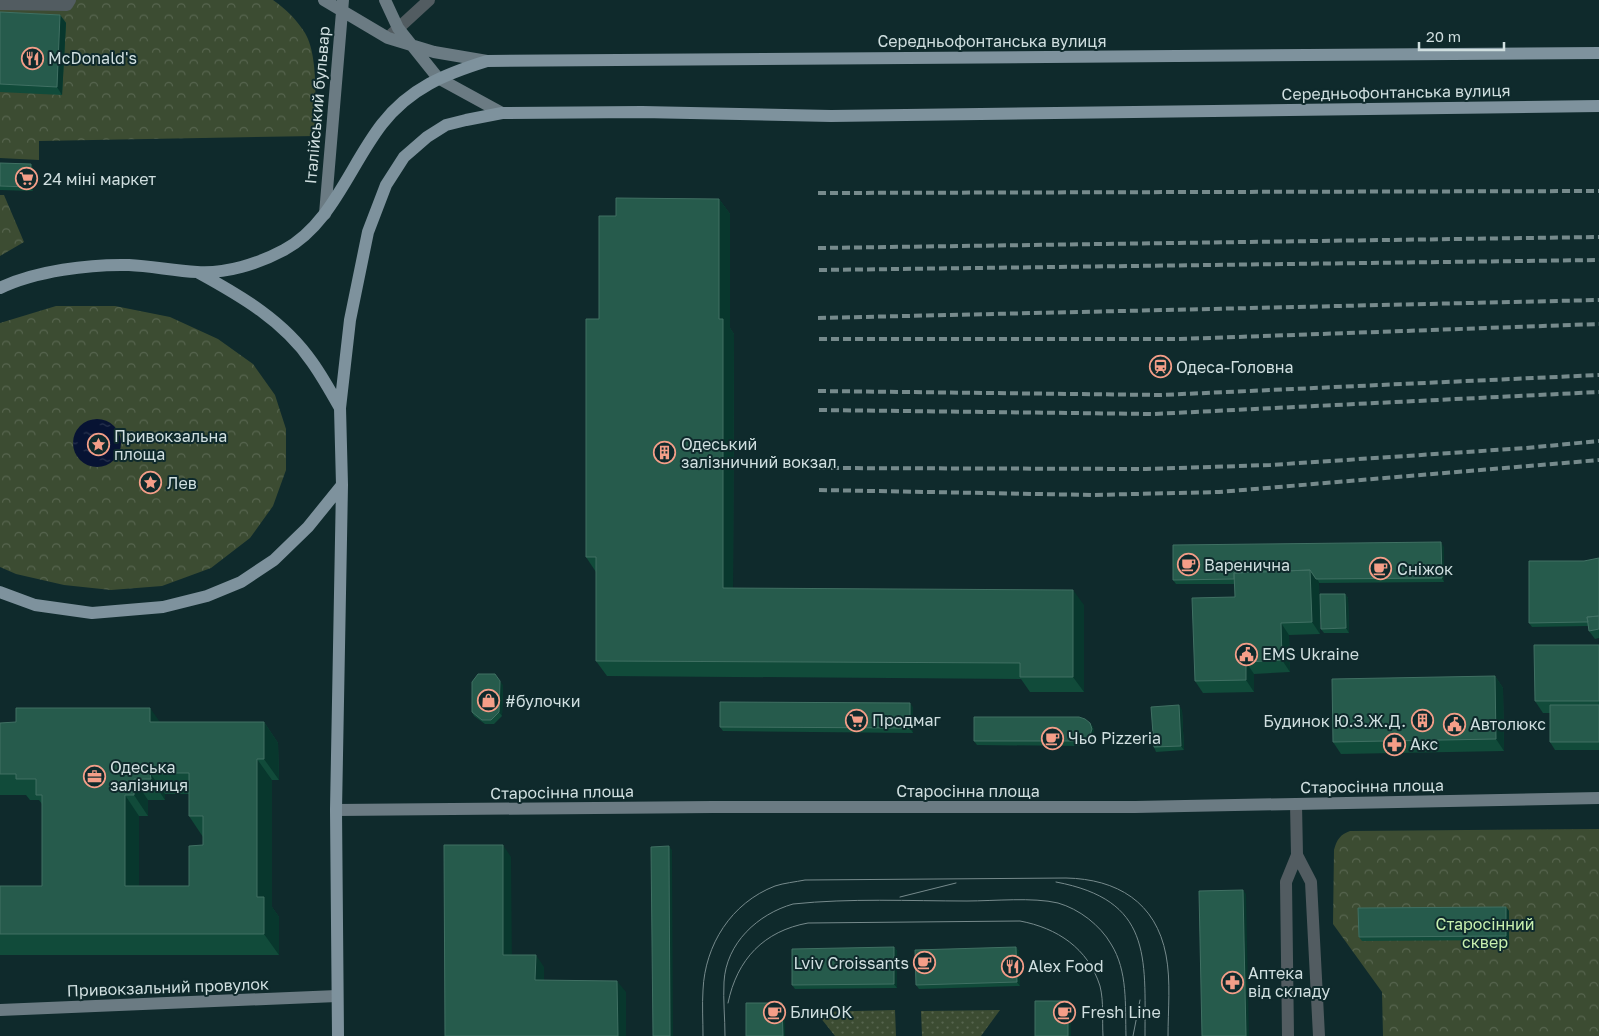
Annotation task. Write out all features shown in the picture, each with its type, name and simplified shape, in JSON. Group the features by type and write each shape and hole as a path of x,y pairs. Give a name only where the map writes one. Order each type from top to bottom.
{"main road":[{"name":"Середньофонтанська вулиця","path":"324,0 342,6 388,38 434,52 487,61 1599,53"},
{"path":"385,0 398,28 438,78 502,113"},
{"name":"Італійський бульвар","path":"325,214 342,6"},
{"path":"0,288 11,283 68,269 129,265 199,273 225,270 255,263 285,250 311,230 325,214 382,124 401,104 422,87 438,78 487,61"},
{"name":"Середньофонтанська вулиця","path":"502,113 642,112 831,116 1599,106"},
{"path":"338,1036 336,810 342,485 340,408 350,320 368,232 386,185 404,157 427,137 446,125 502,113"},
{"path":"199,273 273,318 312,360 340,408"},
{"path":"0,592 35,605 92,613 163,607 207,596 241,582 274,560 308,527 342,485"},
{"name":"Старосінна площа","path":"336,810 723,807 1135,807 1599,798"},
{"name":"Привокзальний провулок","path":"0,1010 337,996"}],"street":[{"path":"0,4 67,6 70,0"},
{"path":"388,38 429,0"},
{"path":"1288,1036 1286,882 1297,855 1296,804"},
{"path":"1297,855 1311,882 1319,1036"}],"green space":[{"path":"0,0 273,0 295,19 305,33 309,43 315,83 315,136 39,141 39,160 0,158"},
{"path":"0,195 4,195 24,242 0,256"},
{"path":"56,306 115,306 170,317 218,339 253,364 275,395 286,429 286,470 273,506 250,538 211,568 162,586 111,590 64,585 16,574 0,567 0,323"},
{"name":"Старосінний сквер","path":"1599,829 1599,1036 1383,1036 1382,992 1333,924 1334,850 1341,836 1350,831"},
{"path":"895,1010 896,1036 835,1036 816,1012"},
{"path":"1000,1010 981,1036 922,1036 921,1011"}],"water":[{"path":"97,419 106,421 114,426 119,434 121,443 119,452 114,460 106,465 97,467 88,465 80,460 75,452 73,443 75,434 80,426 88,421"}],"building":[{"name":"McDonald's","path":"0,12 60,15 57,87 0,84"},
{"path":"0,163 31,164 30,187 0,186"},
{"name":"Одеський залізничний вокзал","path":"616,198 719,199 719,319 723,319 723,588 1073,590 1073,677 1020,677 1020,663 596,661 596,557 586,557 586,319 599,319 599,216 616,216"},
{"path":"1441,542 1442,578 1316,579 1310,570 1234,573 1234,579 1173,580 1173,545"},
{"path":"1599,558 1599,616 1587,617 1588,622 1529,623 1529,561 1584,561"},
{"name":"EMS Ukraine","path":"1310,570 1312,622 1281,623 1282,660 1246,662 1246,680 1195,681 1192,598 1235,597 1234,573"},
{"path":"1320,594 1345,594 1346,628 1321,629"},
{"path":"1599,616 1599,629 1589,631 1587,617"},
{"path":"1534,645 1599,645 1599,701 1535,701"},
{"name":"#булочки","path":"478,674 495,674 500,681 499,712 491,720 482,720 472,712 472,682"},
{"name":"Будинок Ю.З.Ж.Д.","path":"1495,676 1496,739 1333,742 1332,679"},
{"path":"720,702 910,703 910,728 720,727"},
{"path":"1179,705 1181,746 1154,747 1151,707"},
{"path":"1550,705 1599,705 1599,742 1550,742"},
{"path":"16,708 150,708 150,722 264,722 264,759 257,759 257,897 264,897 264,934 0,934 0,886 42,886 42,795 36,795 36,779 16,779 16,774 0,774 0,723 16,722","holes":["150,773 189,773 189,816 203,816 203,845 189,846 189,886 125,886 125,795 134,795 134,779 151,779"]},
{"path":"974,717 1079,717 1090,723 1092,729 1086,740 1079,741 974,741"},
{"path":"444,845 503,845 503,955 536,955 535,980 617,981 618,1036 445,1036"},
{"path":"669,846 670,1036 653,1036 651,847"},
{"path":"1243,890 1246,1036 1202,1036 1199,891"},
{"path":"1506,907 1506,936 1359,937 1358,908"},
{"path":"894,947 894,984 792,985 792,949"},
{"path":"1016,947 1017,982 916,985 915,950"},
{"path":"1035,1001 1068,1001 1068,1036 1035,1036"},
{"path":"746,1003 782,1003 783,1036 746,1036"}],"tram line":[{"path":"703,1036 705,973 715,942 723,928 745,903 775,886 805,880 1066,878 1085,879 1117,889 1131,897 1153,921 1161,937 1168,965 1168,1036"},
{"path":"1056,882 1087,891 1110,902 1126,918 1136,936 1142,957 1145,981 1145,1036"},
{"path":"900,897 956,883"},
{"path":"725,1036 724,982 726,968 737,943 756,923 768,915 793,904 880,900 1048,901 1074,909 1101,930 1116,954 1123,977 1126,1036"},
{"path":"728,1003 738,973 755,949 766,940 792,927 808,923 1020,921 1034,924 1058,935 1069,942 1088,961 1100,986 1103,1036"},
{"path":"1133,1036 1140,1000"}],"railway":[{"path":"818,193 1599,191"},
{"path":"818,248 1599,237"},
{"path":"819,270 1599,260"},
{"path":"818,318 1599,300"},
{"path":"819,339 1180,339 1599,324"},
{"path":"818,391 1161,395 1599,375"},
{"path":"819,410 1153,414 1599,392"},
{"path":"819,468 1146,469 1270,465 1526,448 1599,441"},
{"path":"819,490 1092,495 1219,492 1599,460"}],"place":[{"name":"McDonald's","path":"32,58"},
{"name":"24 міні маркет","path":"27,179"},
{"name":"Одеса-Головна","path":"1160,367"},
{"name":"Привокзальна площа","path":"98,445"},
{"name":"Одеський залізничний вокзал","path":"665,453"},
{"name":"Лев","path":"151,483"},
{"name":"Варенична","path":"1188,565"},
{"name":"Сніжок","path":"1381,569"},
{"name":"EMS Ukraine","path":"1246,654"},
{"name":"#булочки","path":"489,701"},
{"name":"Продмаг","path":"856,720"},
{"name":"Будинок Ю.З.Ж.Д.","path":"1422,721"},
{"name":"Автолюкс","path":"1454,724"},
{"name":"Чьо Pizzeria","path":"1052,738"},
{"name":"Акс","path":"1394,744"},
{"name":"Одеська залізниця","path":"94,776"},
{"name":"Lviv Croissants","path":"925,963"},
{"name":"Alex Food","path":"1012,966"},
{"name":"Аптека від складу","path":"1232,982"},
{"name":"БлинОК","path":"774,1012"},
{"name":"Fresh Line","path":"1065,1012"}]}
